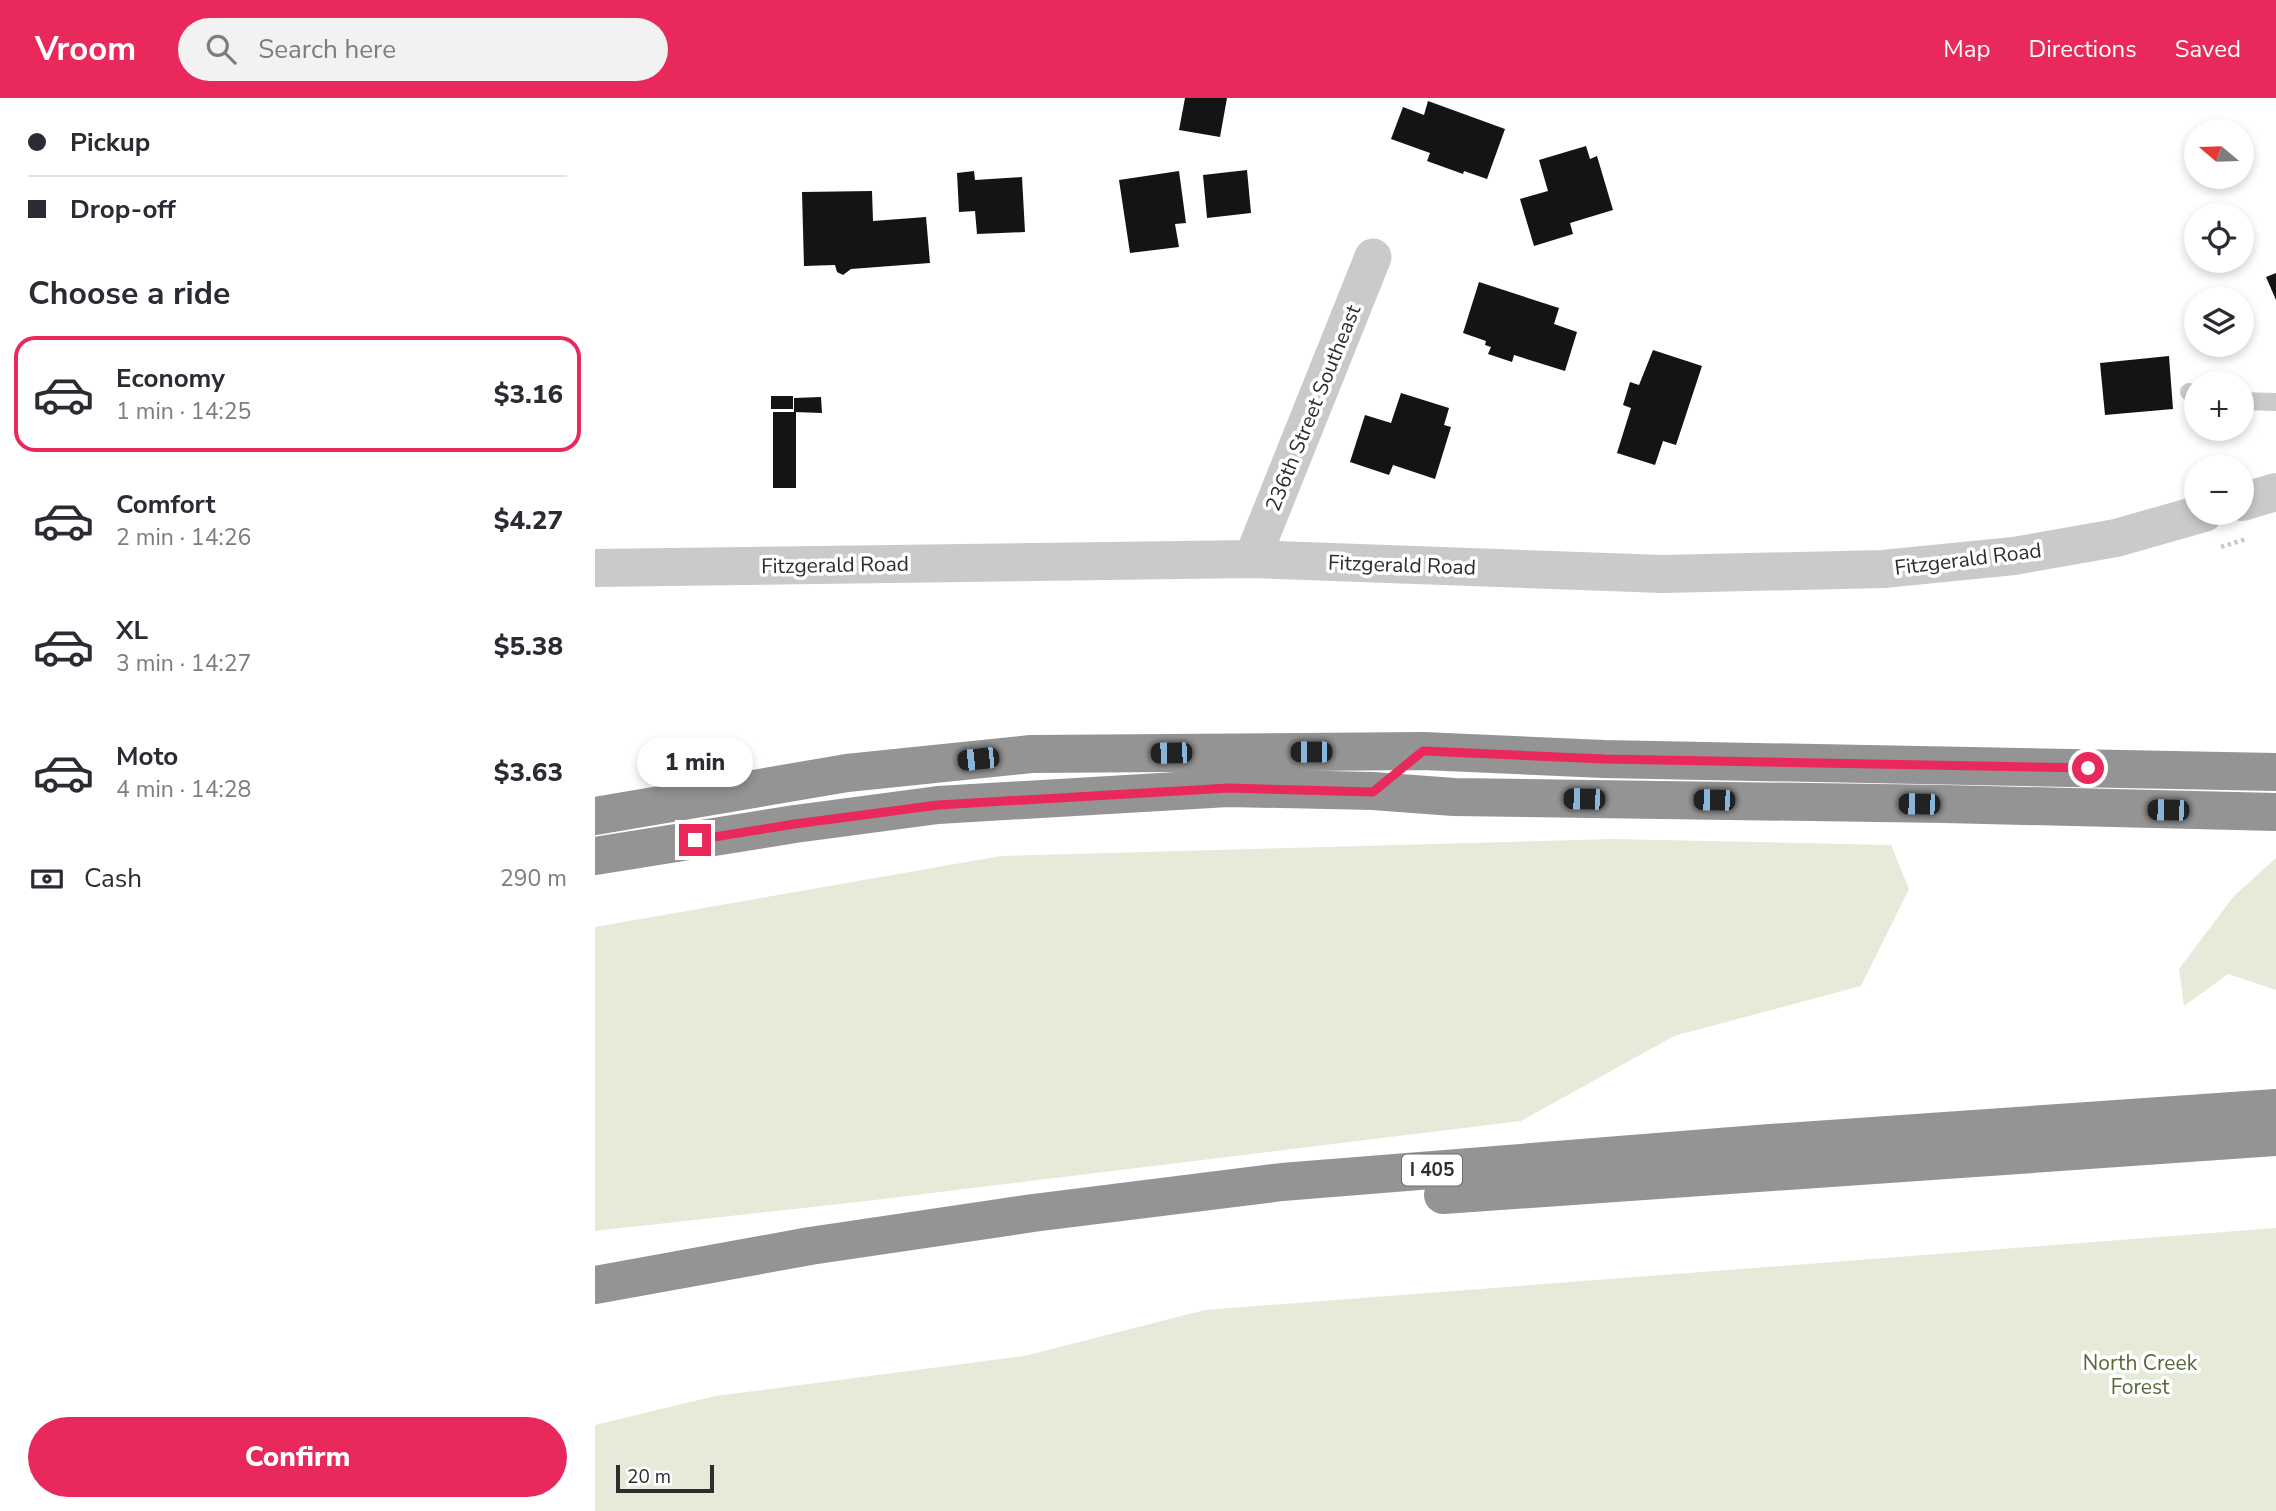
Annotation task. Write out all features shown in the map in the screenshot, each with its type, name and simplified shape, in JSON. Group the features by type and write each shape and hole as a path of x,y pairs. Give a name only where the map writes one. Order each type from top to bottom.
{"highway":[{"path":"595,816 847,773 1031,754 1423,751 1604,759 2276,772"},
{"path":"1373,792 1423,751"},
{"path":"595,856 795,824 938,805 1229,788 1454,797 2276,812"},
{"name":"I 405","path":"595,1286 810,1246 1033,1213 1282,1182 1770,1143 2276,1108"},
{"name":"I 405","path":"595,1312 869,1263 1066,1234 1283,1208 2276,1136"}],"street":[{"name":"236th Street Southeast","path":"1252,559 1373,257"},
{"path":"2254,498 2276,492"},
{"name":"Fitzgerald Road","path":"595,568 1252,559 1663,574 1883,569 2014,556 2116,538 2184,518"}],"lane":[{"path":"2254,401 2276,401"}],"green space":[{"path":"1613,839 1891,845 1909,889 1861,986 1674,1036 1521,1121 858,1202 595,1231 595,927 1001,856"},
{"path":"2276,858 2276,990 2228,974 2184,1006 2179,969 2234,896"},
{"name":"North Creek Forest","path":"2276,1228 2276,1511 595,1511 595,1425 715,1396 1024,1356 1205,1310"}],"building":[{"path":"1185,98 1227,98 1220,137 1179,130"},
{"path":"1428,101 1505,129 1487,179 1464,171 1463,174 1427,161 1430,153 1391,139 1403,107 1424,115"},
{"path":"1586,146 1590,159 1597,156 1613,210 1570,223 1573,234 1534,246 1520,199 1548,191 1539,160"},
{"path":"1247,170 1251,213 1207,218 1203,175"},
{"path":"974,171 975,180 1022,177 1025,232 977,234 975,211 959,212 957,173"},
{"path":"1179,171 1186,223 1175,224 1179,247 1130,253 1119,180"},
{"path":"872,191 873,221 926,217 930,263 851,269 843,275 837,272 835,265 804,266 802,192"},
{"path":"2276,273 2276,300 2266,277"},
{"path":"1479,282 1559,308 1554,324 1577,332 1565,371 1514,355 1512,362 1488,354 1491,347 1485,345 1486,341 1463,333"},
{"path":"1653,350 1702,366 1676,445 1663,441 1655,465 1617,453 1631,408 1623,405 1630,382 1639,385"},
{"path":"2169,356 2173,409 2105,415 2100,363"},
{"path":"1401,393 1449,408 1444,425 1451,427 1435,479 1393,465 1389,475 1350,462 1365,415 1391,423"},
{"path":"771,396 793,396 793,409 771,409"},
{"path":"821,397 822,413 794,412 794,398"},
{"path":"773,412 796,412 796,488 773,488"}],"route":[{"path":"695,840 938,805 1229,788 1373,792 1423,751 1604,759 2088,768"}]}
